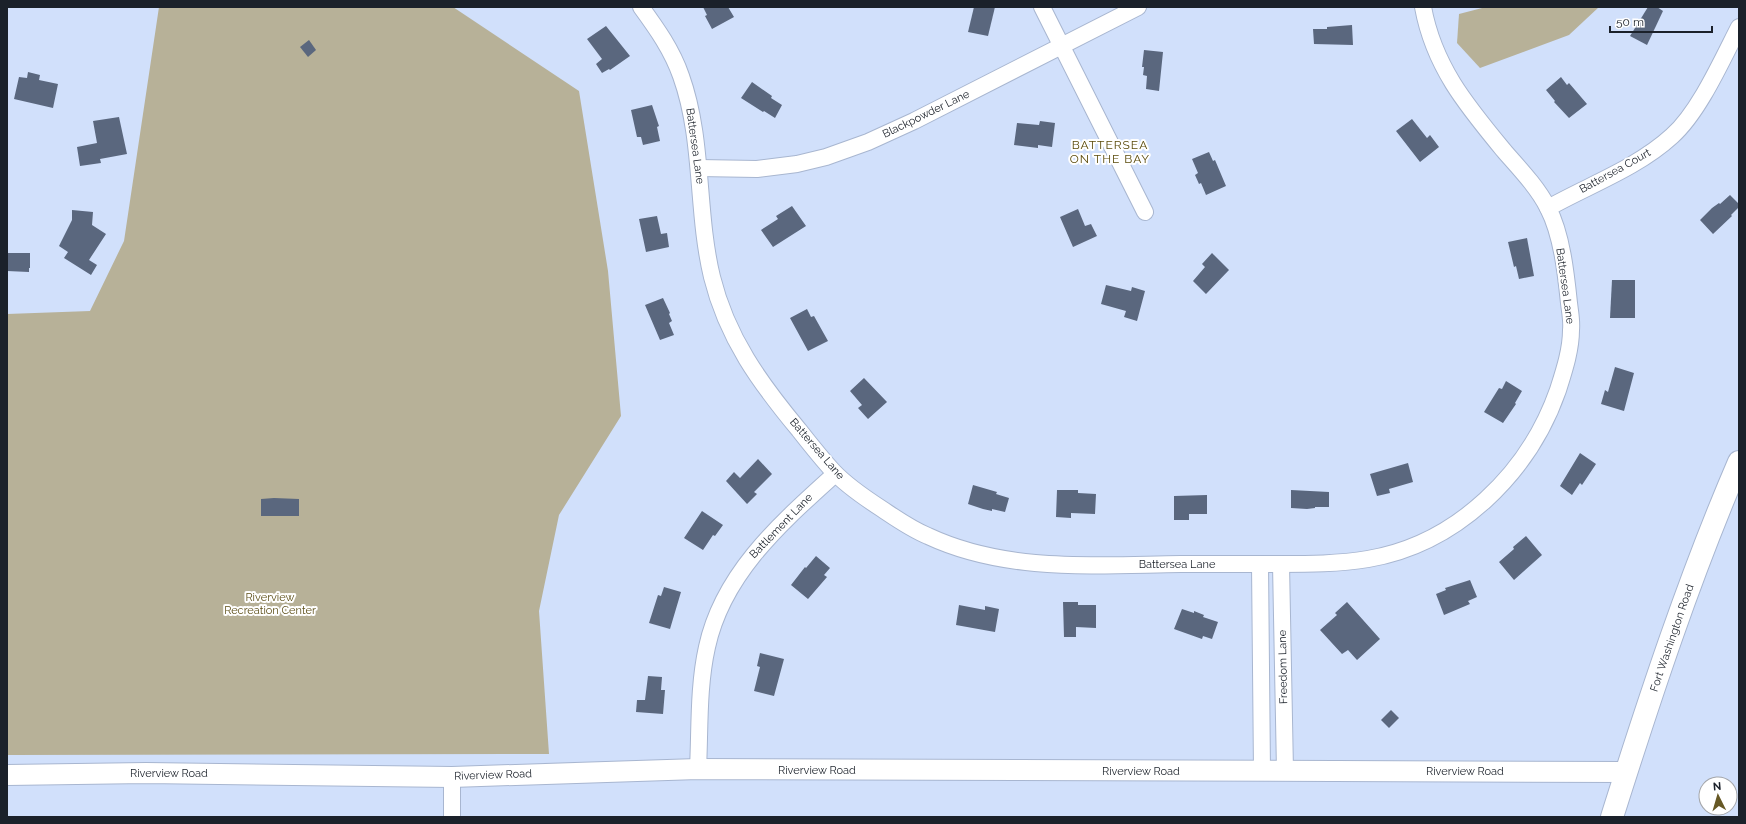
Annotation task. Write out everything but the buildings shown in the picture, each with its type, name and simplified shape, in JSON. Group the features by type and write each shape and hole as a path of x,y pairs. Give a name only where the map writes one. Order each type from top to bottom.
{"main road":[{"name":"Fort Washington Road","path":"1612,817 1681,609 1710,529 1739,462"}],"street":[{"name":"Battersea Lane","path":"641,7 670,50 688,97 699,168 706,244 712,279 727,322 739,347 760,382 835,474 874,504 918,532 964,550 1001,559 1044,564 1088,565 1312,564 1366,559 1400,550 1439,533 1465,516 1494,493 1526,455 1545,424 1564,373 1572,330 1562,252 1555,227 1548,208 1523,172 1471,111 1443,69 1432,42 1423,7"},
{"path":"1042,7 1063,46 1145,212"},
{"name":"Blackpowder Lane","path":"699,168 757,169 797,164 826,157 868,142 914,121 1138,7"},
{"name":"Battersea Court","path":"1548,208 1637,161 1673,136 1690,115 1710,82 1739,27"},
{"name":"Battlement Lane","path":"698,769 703,674 707,647 715,622 726,596 741,571 773,532 835,474"},
{"name":"Freedom Lane","path":"1260,564 1262,771"},
{"name":"Freedom Lane","path":"1281,564 1285,771"},
{"name":"Riverview Road","path":"7,775 146,773 452,776 698,769 1626,772"},
{"path":"452,776 452,817"}],"green space":[{"name":"Riverview Recreation Center","path":"159,7 453,7 579,91 608,271 621,416 559,515 539,611 549,754 7,755 7,314 90,311 124,241"},
{"path":"1486,7 1599,7 1569,35 1480,68 1457,43 1459,14"}],"district":[{"name":"BATTERSEA ON THE BAY","path":"1110,152"}]}
